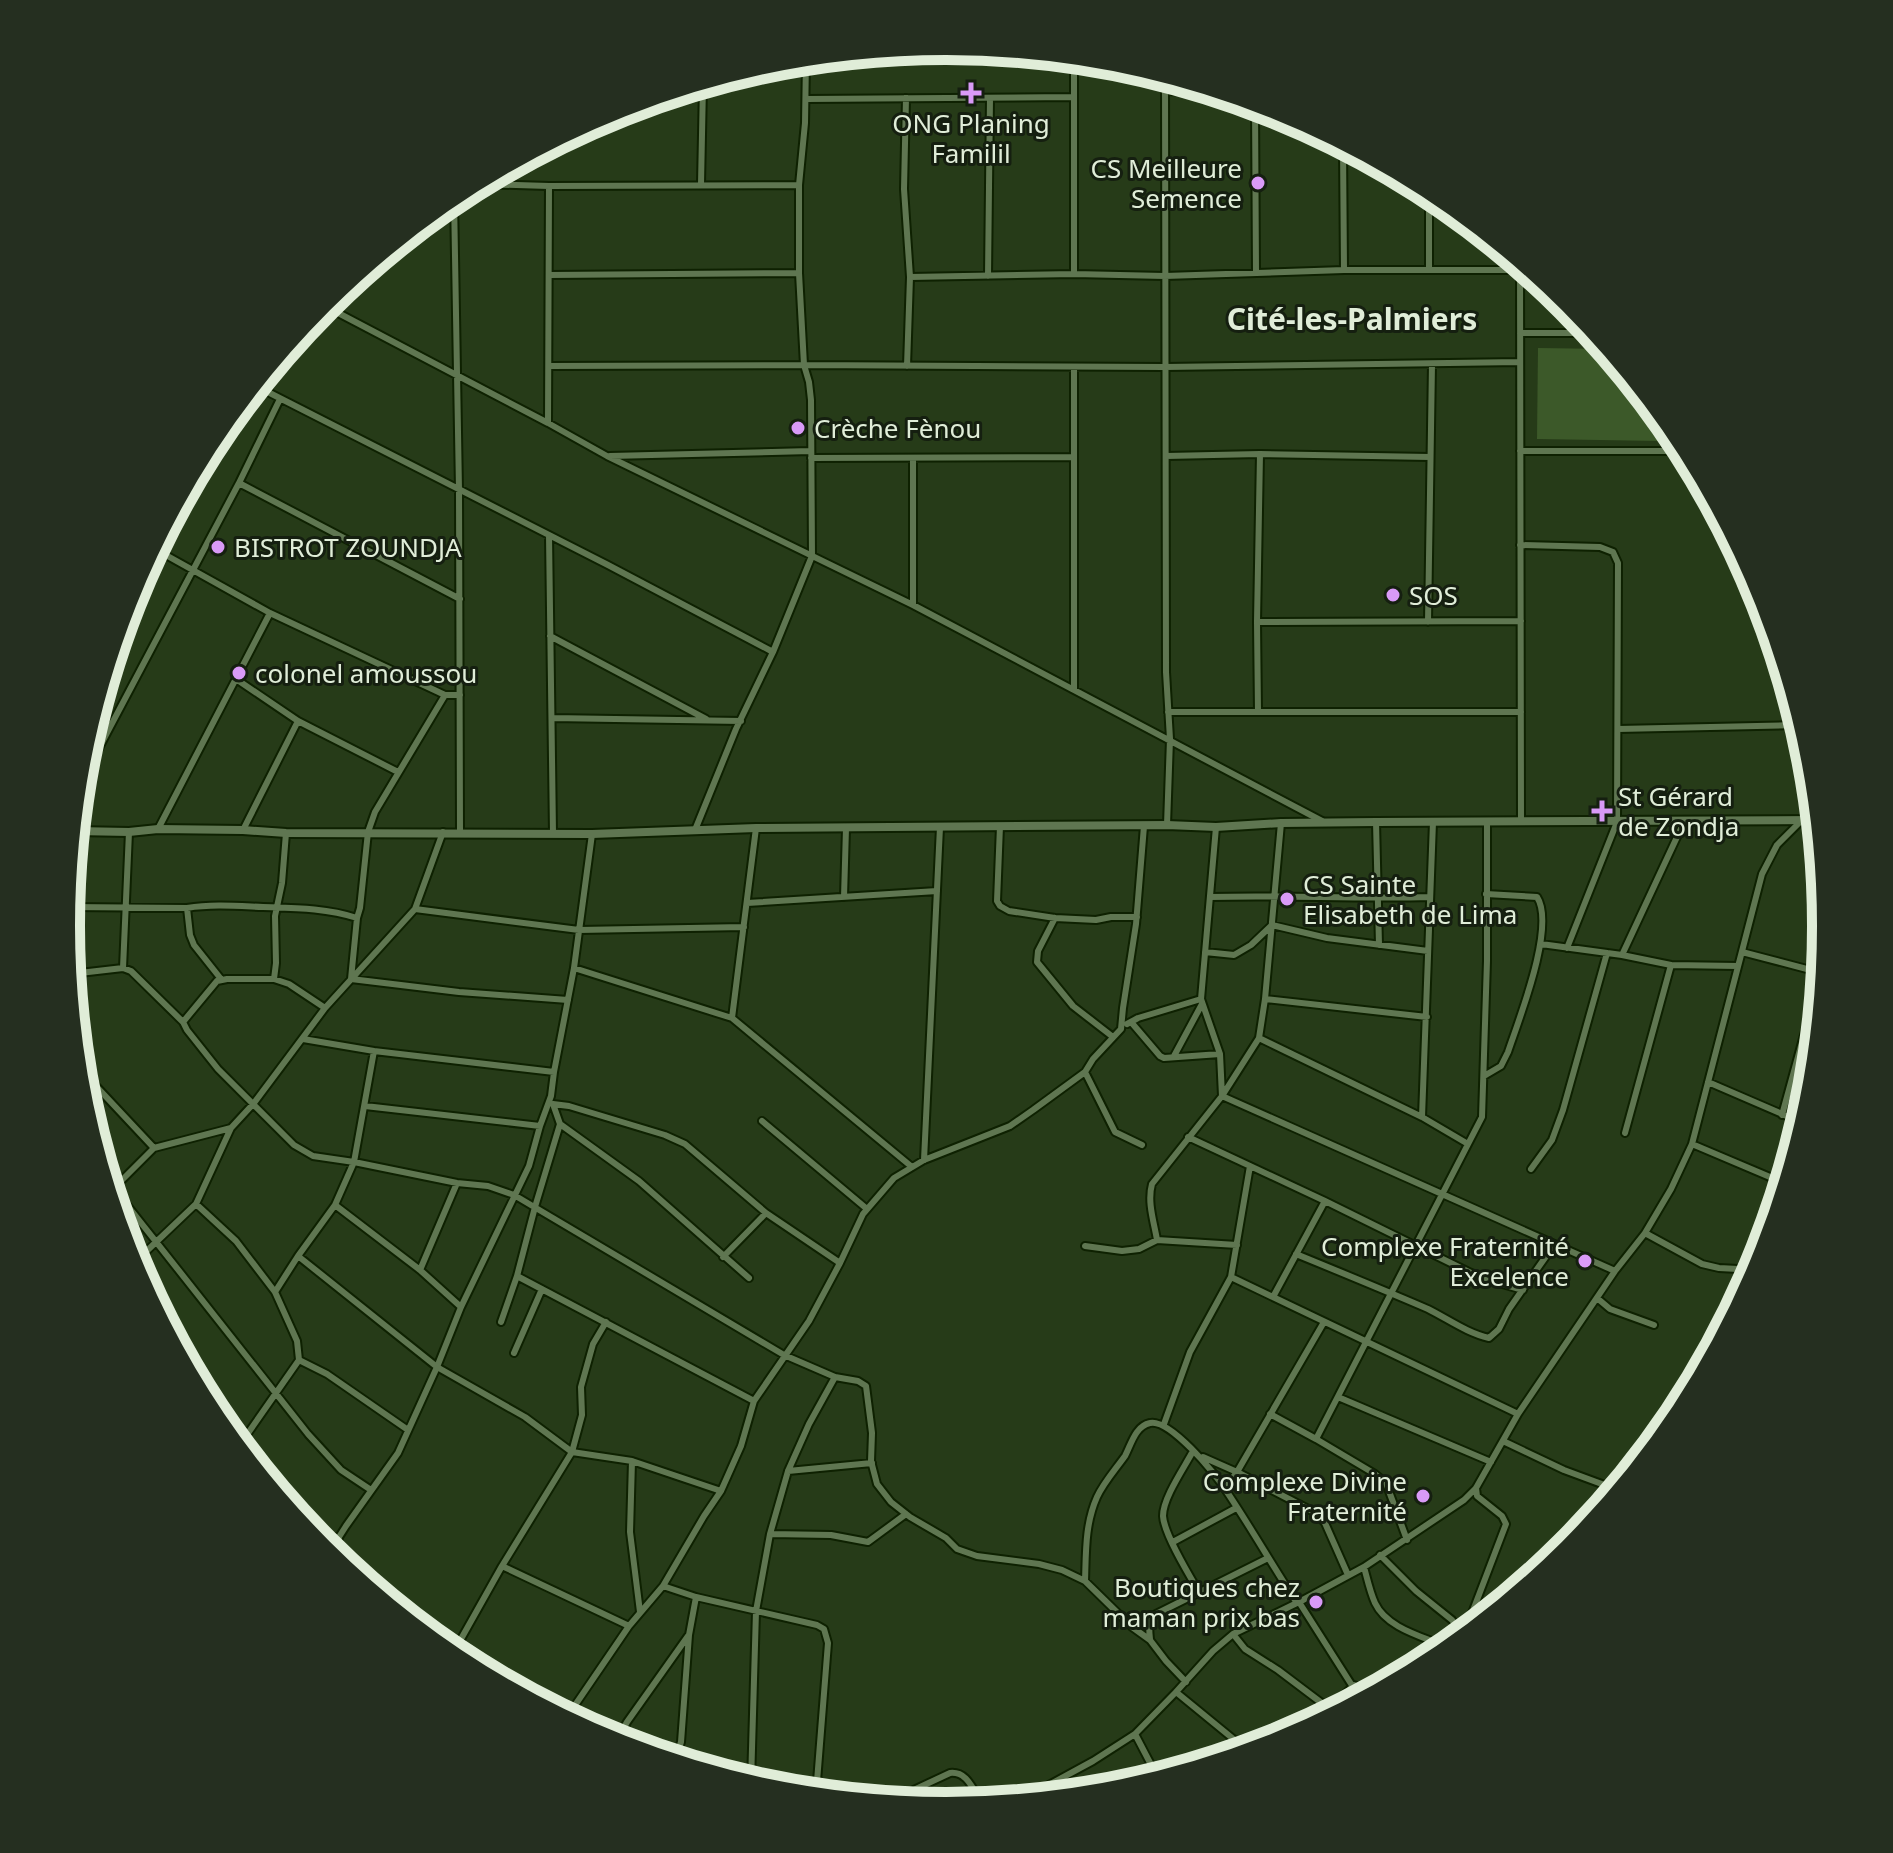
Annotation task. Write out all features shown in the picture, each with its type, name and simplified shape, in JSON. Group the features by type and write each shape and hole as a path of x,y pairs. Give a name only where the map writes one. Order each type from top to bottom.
{"street":[{"path":"1074,70 1074,274"},
{"path":"695,830 812,556 811,400 804,365 799,273 799,185 806,72"},
{"path":"1167,825 1170,739 1166,672 1165,91 1175,91"},
{"path":"701,184 703,96"},
{"path":"806,99 1074,97"},
{"path":"906,98 904,189 910,277 907,366"},
{"path":"988,276 990,98"},
{"path":"1255,117 1256,273"},
{"path":"1343,156 1344,270"},
{"path":"499,185 799,185"},
{"path":"548,423 549,186"},
{"path":"1429,207 1429,270"},
{"path":"454,214 460,832"},
{"path":"910,277 1165,276 1509,267"},
{"path":"549,275 799,273"},
{"path":"1520,277 1521,822"},
{"path":"336,312 607,456 913,605 1324,822"},
{"path":"1520,333 1577,333"},
{"path":"549,366 1165,367 1520,362"},
{"path":"1428,622 1432,364"},
{"path":"1074,367 1074,689"},
{"path":"265,391 773,652"},
{"path":"99,747 280,399"},
{"path":"1520,451 1671,451"},
{"path":"607,456 811,454 913,458 1073,457"},
{"path":"1258,712 1260,454"},
{"path":"1166,456 1430,457"},
{"path":"913,458 913,605"},
{"path":"239,483 460,599"},
{"path":"549,535 553,833"},
{"path":"1520,545 1600,547 1613,552 1618,563 1617,822 1567,948"},
{"path":"164,554 270,613 445,695 460,695"},
{"path":"158,829 270,613"},
{"path":"1257,622 1521,621"},
{"path":"550,636 710,721"},
{"path":"236,679 298,721 398,772"},
{"path":"351,979 368,832 375,812 445,695"},
{"path":"1168,712 1521,712"},
{"path":"552,718 741,721"},
{"path":"243,830 298,721"},
{"path":"1618,729 1789,725"},
{"path":"1316,1439 1482,1117 1487,821"},
{"path":"1044,1787 1135,1734 1233,1634 1364,1567 1464,1500 1476,1488 1518,1414 1615,1271 1645,1233 1671,1189 1692,1144 1762,874 1777,845 1801,821"},
{"path":"85,831 158,829 286,833 592,834 756,828 1807,821"},
{"path":"1376,822 1379,945"},
{"path":"1422,1117 1433,822"},
{"path":"1622,955 1684,822"},
{"path":"1157,1240 1151,1210 1152,1184 1222,1096 1259,1038 1281,823"},
{"path":"1000,826 997,901 1000,906 1009,911 1055,918 1096,920 1137,917"},
{"path":"1121,1029 1137,917 1144,826"},
{"path":"924,1160 940,827"},
{"path":"1216,827 1202,1002 1220,1054 1222,1096"},
{"path":"732,1018 756,828"},
{"path":"844,897 846,828"},
{"path":"123,968 129,832"},
{"path":"144,1253 196,1204 231,1128 254,1103 325,1008 415,909 443,832"},
{"path":"274,979 275,928 286,833"},
{"path":"338,1543 398,1453 461,1307 529,1166 540,1126 552,1100 592,834"},
{"path":"747,903 937,891"},
{"path":"1484,1076 1501,1066 1508,1052 1541,944 1541,905 1537,897 1486,894"},
{"path":"1210,897 1430,897"},
{"path":"81,907 277,907 336,911 357,918"},
{"path":"187,908 194,945 221,979"},
{"path":"415,909 579,930 744,927"},
{"path":"1055,918 1038,951 1037,962 1073,1006 1113,1037"},
{"path":"1272,925 1327,938 1428,951"},
{"path":"1205,952 1234,955 1251,945 1272,925"},
{"path":"1541,944 1671,965 1738,966"},
{"path":"1742,952 1811,970"},
{"path":"1531,1169 1552,1140 1563,1110 1607,953"},
{"path":"1625,1133 1671,965"},
{"path":"82,973 123,968 137,975 183,1022 218,1069 294,1145 313,1156 488,1186 514,1195 784,1355 835,1377 858,1381 866,1386 872,1463 877,1484 891,1502 946,1538 957,1549 977,1556 1039,1564 1085,1581 1132,1627 1150,1640 1186,1682"},
{"path":"574,968 732,1018 912,1167"},
{"path":"183,1022 221,979 274,979 289,984 325,1008"},
{"path":"351,979 459,992 568,1000"},
{"path":"1265,999 1427,1017"},
{"path":"573,1708 629,1626 663,1586 721,1491 741,1446 754,1401 809,1321 863,1214 894,1178 924,1160 1010,1126 1085,1072 1113,1037 1138,1018 1202,1002"},
{"path":"1174,1056 1202,1002"},
{"path":"1131,1022 1164,1058 1220,1054"},
{"path":"1782,1115 1807,1025"},
{"path":"1259,1038 1422,1117 1468,1144"},
{"path":"303,1039 374,1051 554,1072"},
{"path":"275,1292 335,1205 354,1162 374,1051"},
{"path":"1085,1072 1115,1132 1142,1145"},
{"path":"1708,1082 1791,1118"},
{"path":"95,1085 154,1148"},
{"path":"1222,1096 1615,1271"},
{"path":"501,1322 560,1124 552,1100"},
{"path":"552,1100 685,1144 766,1213 840,1263"},
{"path":"365,1106 540,1126"},
{"path":"762,1121 867,1209"},
{"path":"560,1124 639,1181 749,1278"},
{"path":"119,1183 154,1148 231,1128"},
{"path":"1188,1137 1471,1273 1523,1290"},
{"path":"1692,1144 1775,1179"},
{"path":"1164,1424 1190,1352 1231,1277 1250,1166"},
{"path":"420,1270 457,1183"},
{"path":"1273,1297 1325,1201"},
{"path":"196,1204 236,1241 275,1292 297,1341 299,1360 246,1436"},
{"path":"335,1205 420,1270 461,1307"},
{"path":"127,1207 308,1434 341,1470 371,1490"},
{"path":"723,1257 766,1213"},
{"path":"1645,1233 1702,1264 1742,1269"},
{"path":"1085,1246 1122,1251 1139,1249 1157,1240 1237,1245"},
{"path":"1296,1254 1392,1293 1489,1338 1499,1329 1509,1309 1554,1245"},
{"path":"298,1256 437,1367 525,1417 572,1452 632,1461 721,1491"},
{"path":"517,1276 754,1401"},
{"path":"1231,1277 1518,1414"},
{"path":"514,1353 542,1289"},
{"path":"1597,1298 1610,1309 1654,1325"},
{"path":"459,1643 572,1452 582,1415 581,1387 593,1344 606,1322"},
{"path":"1225,1488 1324,1322"},
{"path":"299,1360 327,1374 408,1430"},
{"path":"752,1770 756,1611 770,1534 788,1471 835,1377"},
{"path":"1338,1397 1491,1462"},
{"path":"1270,1414 1386,1483 1407,1540"},
{"path":"1085,1581 1087,1532 1097,1498 1135,1436 1151,1422 1164,1424 1200,1456 1316,1513 1325,1523 1348,1575"},
{"path":"1503,1441 1564,1470 1608,1486"},
{"path":"1193,1451 1166,1502 1163,1518 1177,1554 1199,1592"},
{"path":"1200,1456 1225,1488 1353,1687"},
{"path":"632,1461 630,1532 640,1612"},
{"path":"788,1471 872,1463"},
{"path":"1471,1616 1506,1524 1502,1516 1477,1496 1476,1488"},
{"path":"1173,1542 1236,1508"},
{"path":"770,1534 831,1535 868,1542 906,1514"},
{"path":"333,1538 339,1537"},
{"path":"1380,1555 1457,1626"},
{"path":"1150,1640 1149,1625 1154,1615 1268,1558"},
{"path":"502,1566 629,1626"},
{"path":"1364,1567 1374,1602 1381,1612 1391,1622 1435,1642"},
{"path":"663,1586 824,1629 828,1643 817,1783"},
{"path":"678,1750 689,1635 696,1597"},
{"path":"1233,1634 1245,1649 1323,1704 1331,1703"},
{"path":"623,1730 689,1635"},
{"path":"1342,1698 1353,1687 1360,1688"},
{"path":"1176,1692 1237,1742"},
{"path":"1135,1734 1152,1767"},
{"path":"910,1792 950,1773 959,1772 975,1792"}],"green space":[{"path":"1538,348 1592,349 1661,437 1661,441 1537,439"}],"place":[{"name":"ONG Planing Familil","path":"971,93"},
{"name":"CS Meilleure Semence","path":"1258,183"},
{"name":"Crèche Fènou","path":"798,428"},
{"name":"BISTROT ZOUNDJA","path":"218,547"},
{"name":"SOS","path":"1393,595"},
{"name":"colonel amoussou","path":"239,673"},
{"name":"St Gérard de Zondja","path":"1602,811"},
{"name":"CS Sainte Elisabeth de Lima","path":"1287,899"},
{"name":"Complexe Fraternité Excelence","path":"1585,1261"},
{"name":"Complexe Divine Fraternité","path":"1423,1496"},
{"name":"Boutiques chez maman prix bas","path":"1316,1602"}],"district":[{"name":"Cité-les-Palmiers","path":"1352,318"}]}
